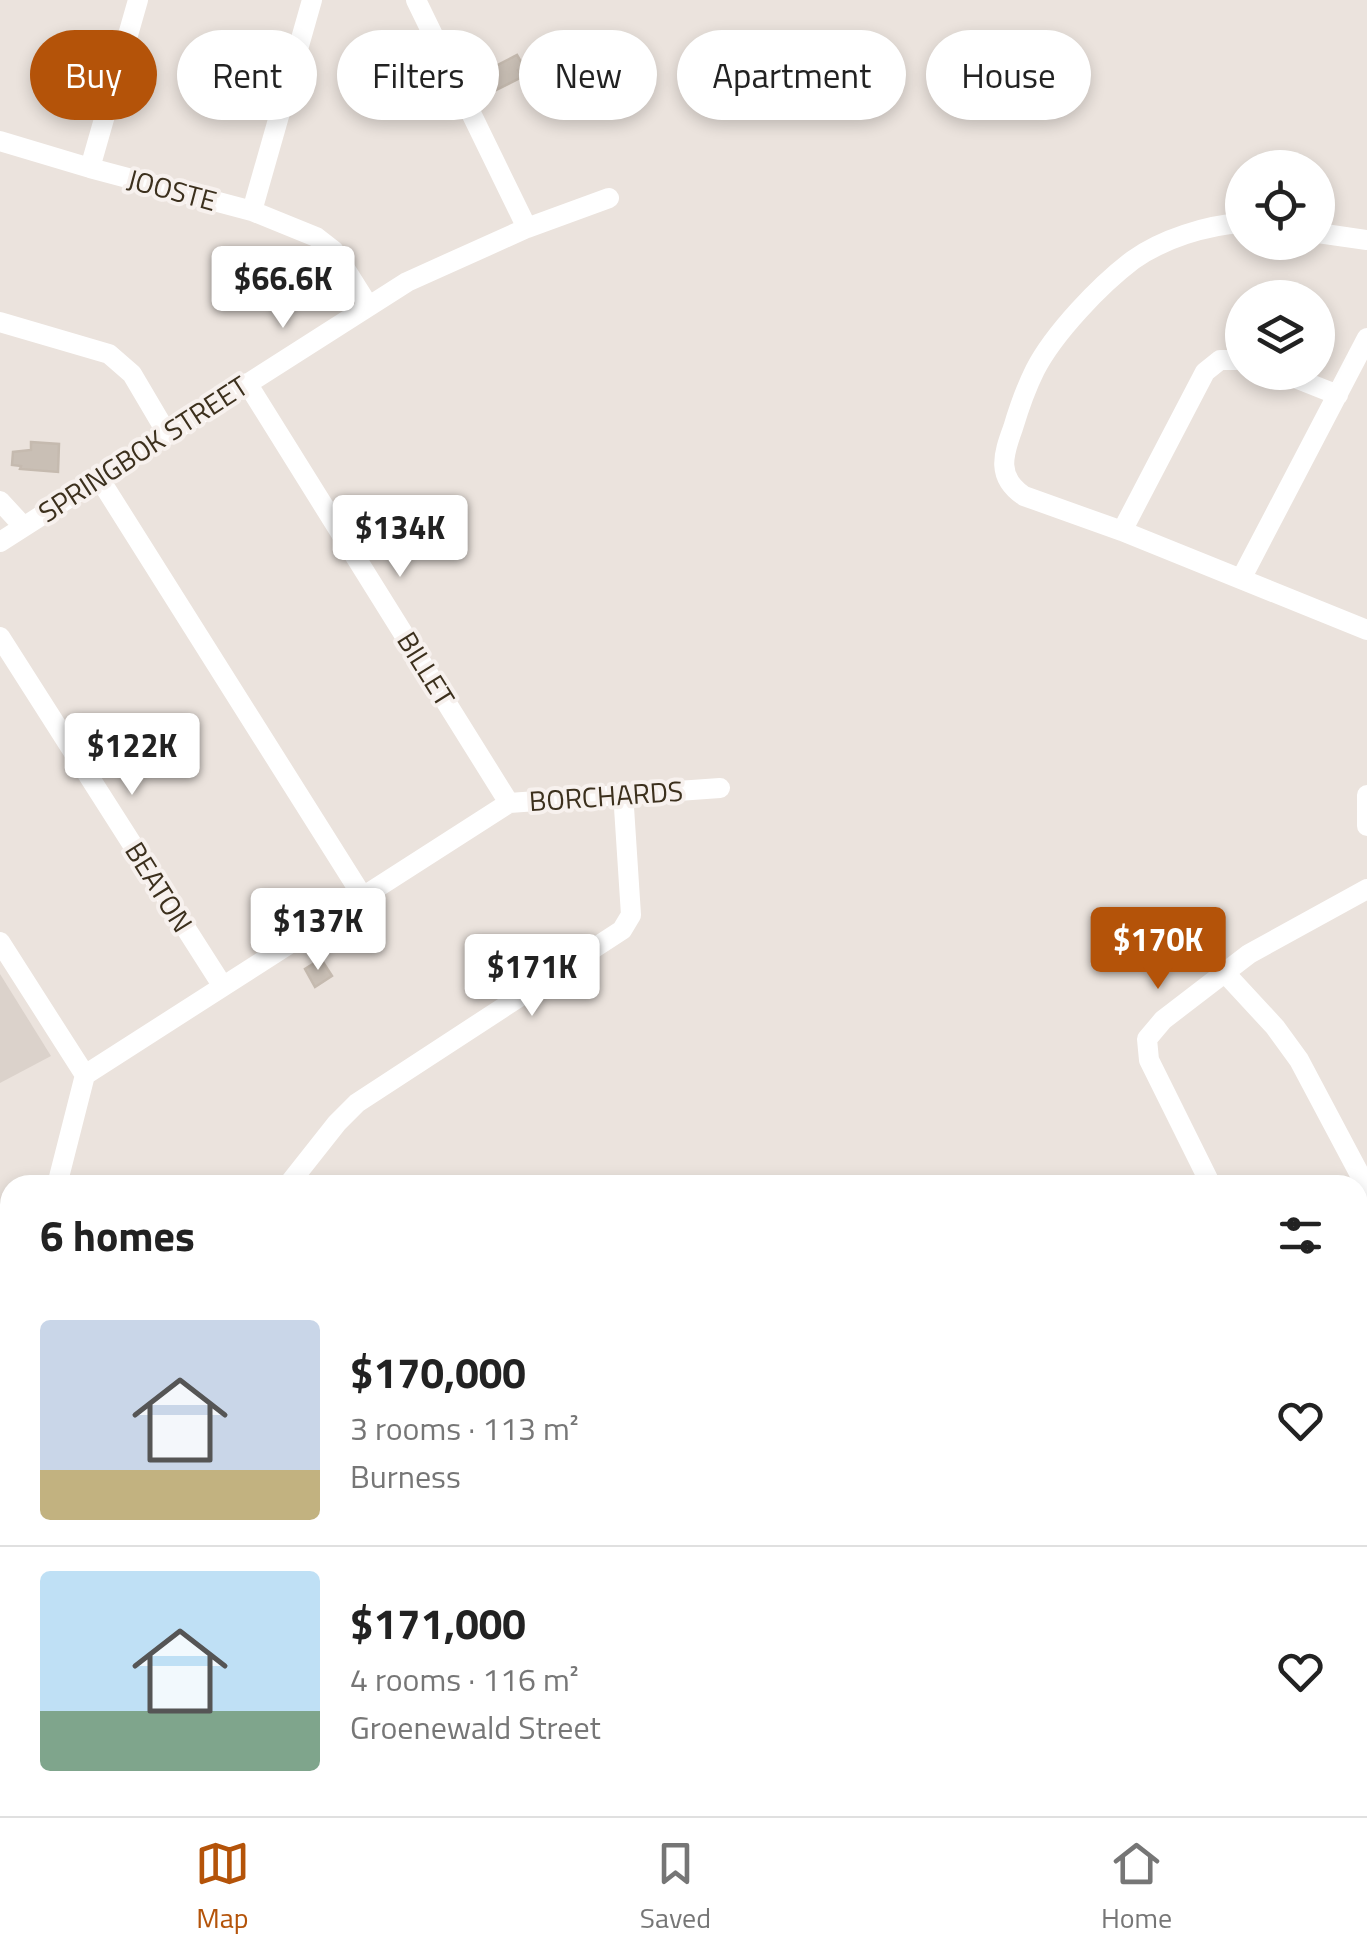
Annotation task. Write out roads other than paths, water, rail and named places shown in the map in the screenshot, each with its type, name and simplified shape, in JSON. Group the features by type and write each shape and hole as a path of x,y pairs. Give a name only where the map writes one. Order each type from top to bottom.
{"street":[{"path":"90,168 138,0"},
{"path":"252,211 312,0"},
{"path":"416,0 527,228"},
{"name":"JOOSTE","path":"0,141 252,211 316,237 334,251 368,306"},
{"name":"SPRINGBOK STREET","path":"0,542 420,276 527,228 609,198"},
{"path":"1225,224 1188,234 1136,258 1070,323 1036,366 1002,460 1006,478 1024,496 1122,530 1367,630"},
{"path":"1335,235 1367,240"},
{"path":"0,322 109,354 132,374 168,436"},
{"path":"1241,579 1367,338"},
{"path":"1122,530 1204,372 1225,360"},
{"name":"BILLET","path":"247,383 510,803"},
{"path":"1325,390 1338,395"},
{"path":"100,478 363,897"},
{"path":"0,500 23,526"},
{"name":"BEATON","path":"0,637 222,985"},
{"name":"BORCHARDS","path":"84,1075 510,803 720,788"},
{"path":"297,1175 357,1104 622,930 631,915 624,792"},
{"path":"1367,795 1367,826"},
{"path":"1206,1175 1156,1077 1146,1048 1154,1028 1277,936 1367,889"},
{"path":"0,942 84,1075 59,1175"},
{"path":"1226,974 1275,1026 1298,1060 1360,1175"}]}
